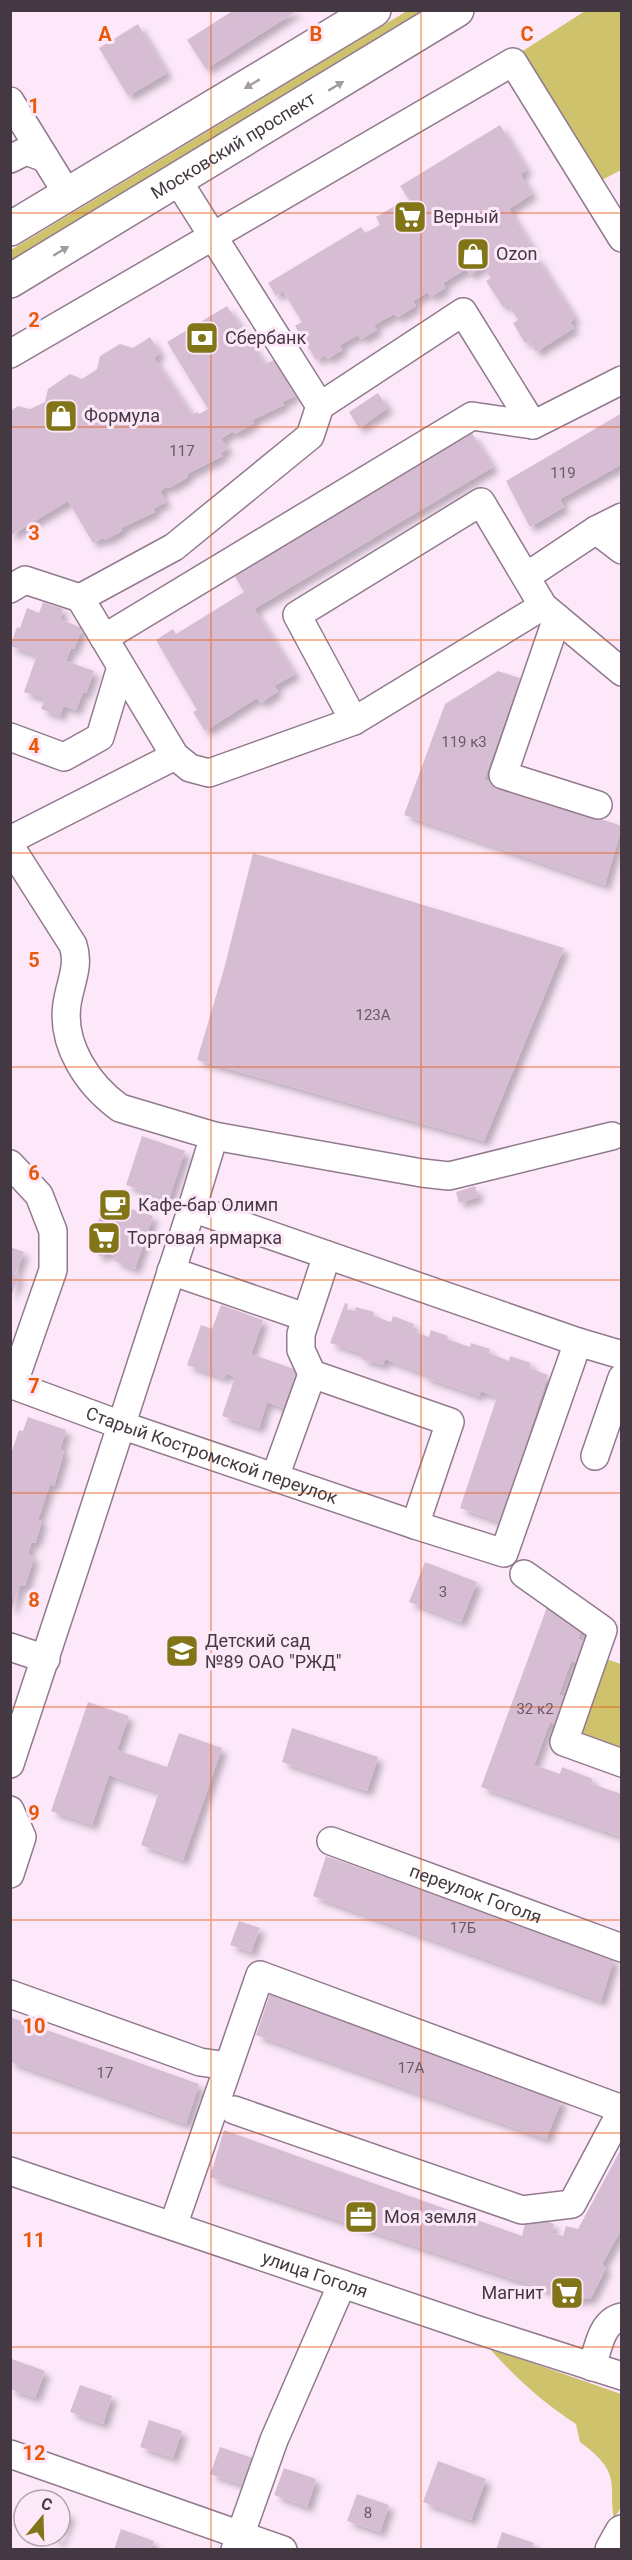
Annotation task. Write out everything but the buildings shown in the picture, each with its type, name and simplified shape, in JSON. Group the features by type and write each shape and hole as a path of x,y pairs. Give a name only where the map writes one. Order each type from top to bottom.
{"main road":[{"path":"10,229 374,10"},
{"name":"Московский проспект","path":"10,281 457,10"},
{"path":"612,2550 621,2532"}],"street":[{"path":"10,354 513,62 612,200 621,238"},
{"path":"10,101 68,195"},
{"path":"10,159 26,151 45,158"},
{"path":"178,181 320,406"},
{"path":"80,598 174,547 310,436 320,406 463,312 533,425"},
{"path":"104,638 472,416 533,425 621,380"},
{"path":"354,721 297,615 481,502 550,612 621,672"},
{"path":"527,576 596,530 621,517"},
{"path":"596,530 621,550"},
{"path":"10,589 25,580 80,598 175,756 190,768 209,773 354,721 550,612"},
{"path":"550,612 503,775 598,805"},
{"path":"10,737 64,757 100,737 122,667"},
{"path":"10,840 175,756"},
{"path":"10,846 75,951 76,969 67,1004 68,1038 81,1065 109,1100 120,1108 214,1136 449,1176 612,1136"},
{"path":"10,1764 214,1136"},
{"path":"10,1164 39,1195 53,1231 53,1270 12,1384"},
{"path":"192,1208 621,1355"},
{"path":"275,1477 312,1374 301,1350 305,1317 327,1255"},
{"path":"171,1271 305,1317"},
{"name":"Старый Костромской переулок","path":"12,1384 121,1425 504,1553 578,1342"},
{"path":"312,1374 450,1422 415,1525"},
{"path":"595,1456 621,1378"},
{"path":"524,1574 603,1630 564,1742 621,1763"},
{"path":"10,1647 46,1659"},
{"path":"10,1810 22,1837 10,1874"},
{"name":"переулок Гоголя","path":"332,1842 621,1948"},
{"path":"173,2226 260,1975 621,2110 572,2204 522,2210 234,2110"},
{"path":"10,1994 200,2062 228,2066"},
{"name":"улица Гоголя","path":"10,2171 621,2376"},
{"path":"238,2543 274,2440 342,2284"},
{"path":"592,2367 605,2327 609,2322 621,2317"},
{"path":"10,2454 238,2543 283,2550"}],"shaded area":[{"path":"407,11 425,11 11,261 11,250"},
{"path":"585,11 621,11 621,170 600,181 515,56"},
{"path":"603,1658 621,1664 621,1756 576,1739"},
{"path":"489,2348 621,2394 621,2507 614,2519 612,2485 607,2468 580,2442 576,2424 530,2389"}],"place":[{"name":"Верный","path":"410,217"},
{"name":"Ozon","path":"473,254"},
{"name":"Сбербанк","path":"202,338"},
{"name":"Формула","path":"61,416"},
{"name":"Кафе-бар Олимп","path":"115,1205"},
{"name":"Торговая ярмарка","path":"104,1238"},
{"name":"Детский сад №89 ОАО \"РЖД\"","path":"182,1651"},
{"name":"Моя земля","path":"361,2217"},
{"name":"Магнит","path":"567,2293"}]}
